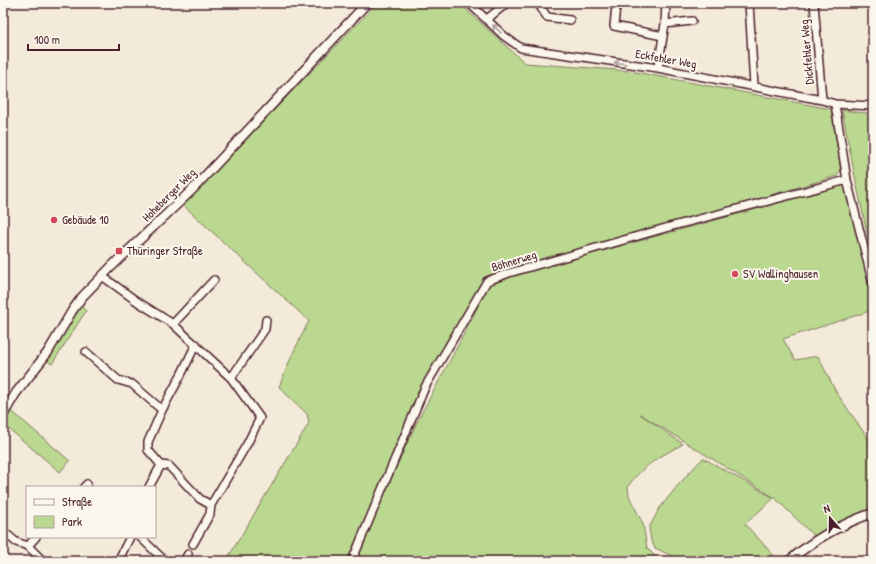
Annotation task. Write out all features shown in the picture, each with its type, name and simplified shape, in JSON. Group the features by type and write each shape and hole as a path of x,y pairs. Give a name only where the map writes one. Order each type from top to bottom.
{"street":[{"name":"Hoheberger Weg","path":"3,414 16,393 48,352 82,297 192,190 366,3"},
{"name":"Eckfehler Weg","path":"469,3 504,36 521,48 658,68 754,86 835,104 873,106"},
{"path":"487,19 507,3"},
{"path":"538,3 547,17 570,20"},
{"path":"658,68 665,24 666,3"},
{"path":"749,3 754,86"},
{"name":"Dickfehler Weg","path":"814,3 822,100"},
{"path":"616,6 614,26 663,36"},
{"path":"665,24 692,21"},
{"path":"835,104 847,180 873,284"},
{"name":"Böhnerweg","path":"352,561 425,387 487,281 509,273 662,230 847,180"},
{"path":"102,276 138,302 173,324 196,344 231,378 260,418 248,444 211,504 210,514 193,544"},
{"path":"173,324 214,280"},
{"path":"231,378 265,329 266,320"},
{"path":"196,344 182,375 162,410 148,442 148,450 160,465 169,466 200,499 211,504"},
{"path":"86,352 118,380 132,384 162,410"},
{"path":"150,486 160,465"},
{"path":"788,561 817,539 839,526 873,513"},
{"path":"3,531 16,542 28,546 43,561"},
{"path":"28,546 35,538"},
{"path":"118,561 130,538"},
{"path":"141,538 165,561"},
{"path":"184,561 188,554"}],"green space":[{"path":"377,3 459,3 525,63 630,71 831,109 841,170 837,176 487,277 482,283 422,388 386,475 400,458 420,416 489,285 509,277 598,252 845,185 873,297 873,310 783,339 795,360 818,356 836,392 872,444 873,515 817,539 775,498 640,414 683,444 646,467 628,486 629,496 643,524 647,548 657,558 664,561 226,561 309,423 307,414 279,387 292,355 309,321 183,205"},
{"path":"842,110 873,114 873,261 854,172"},
{"path":"81,306 86,311 52,364 47,361"},
{"path":"8,408 70,461 60,472 3,424"},
{"path":"703,458 774,498 745,524 777,559 775,561 683,561 655,548 651,541 649,528 659,509"}],"place":[{"name":"Gebäude 10","path":"54,220"},
{"name":"Thüringer Straße","path":"119,251"},
{"name":"SV Wallinghausen","path":"735,274"}]}
